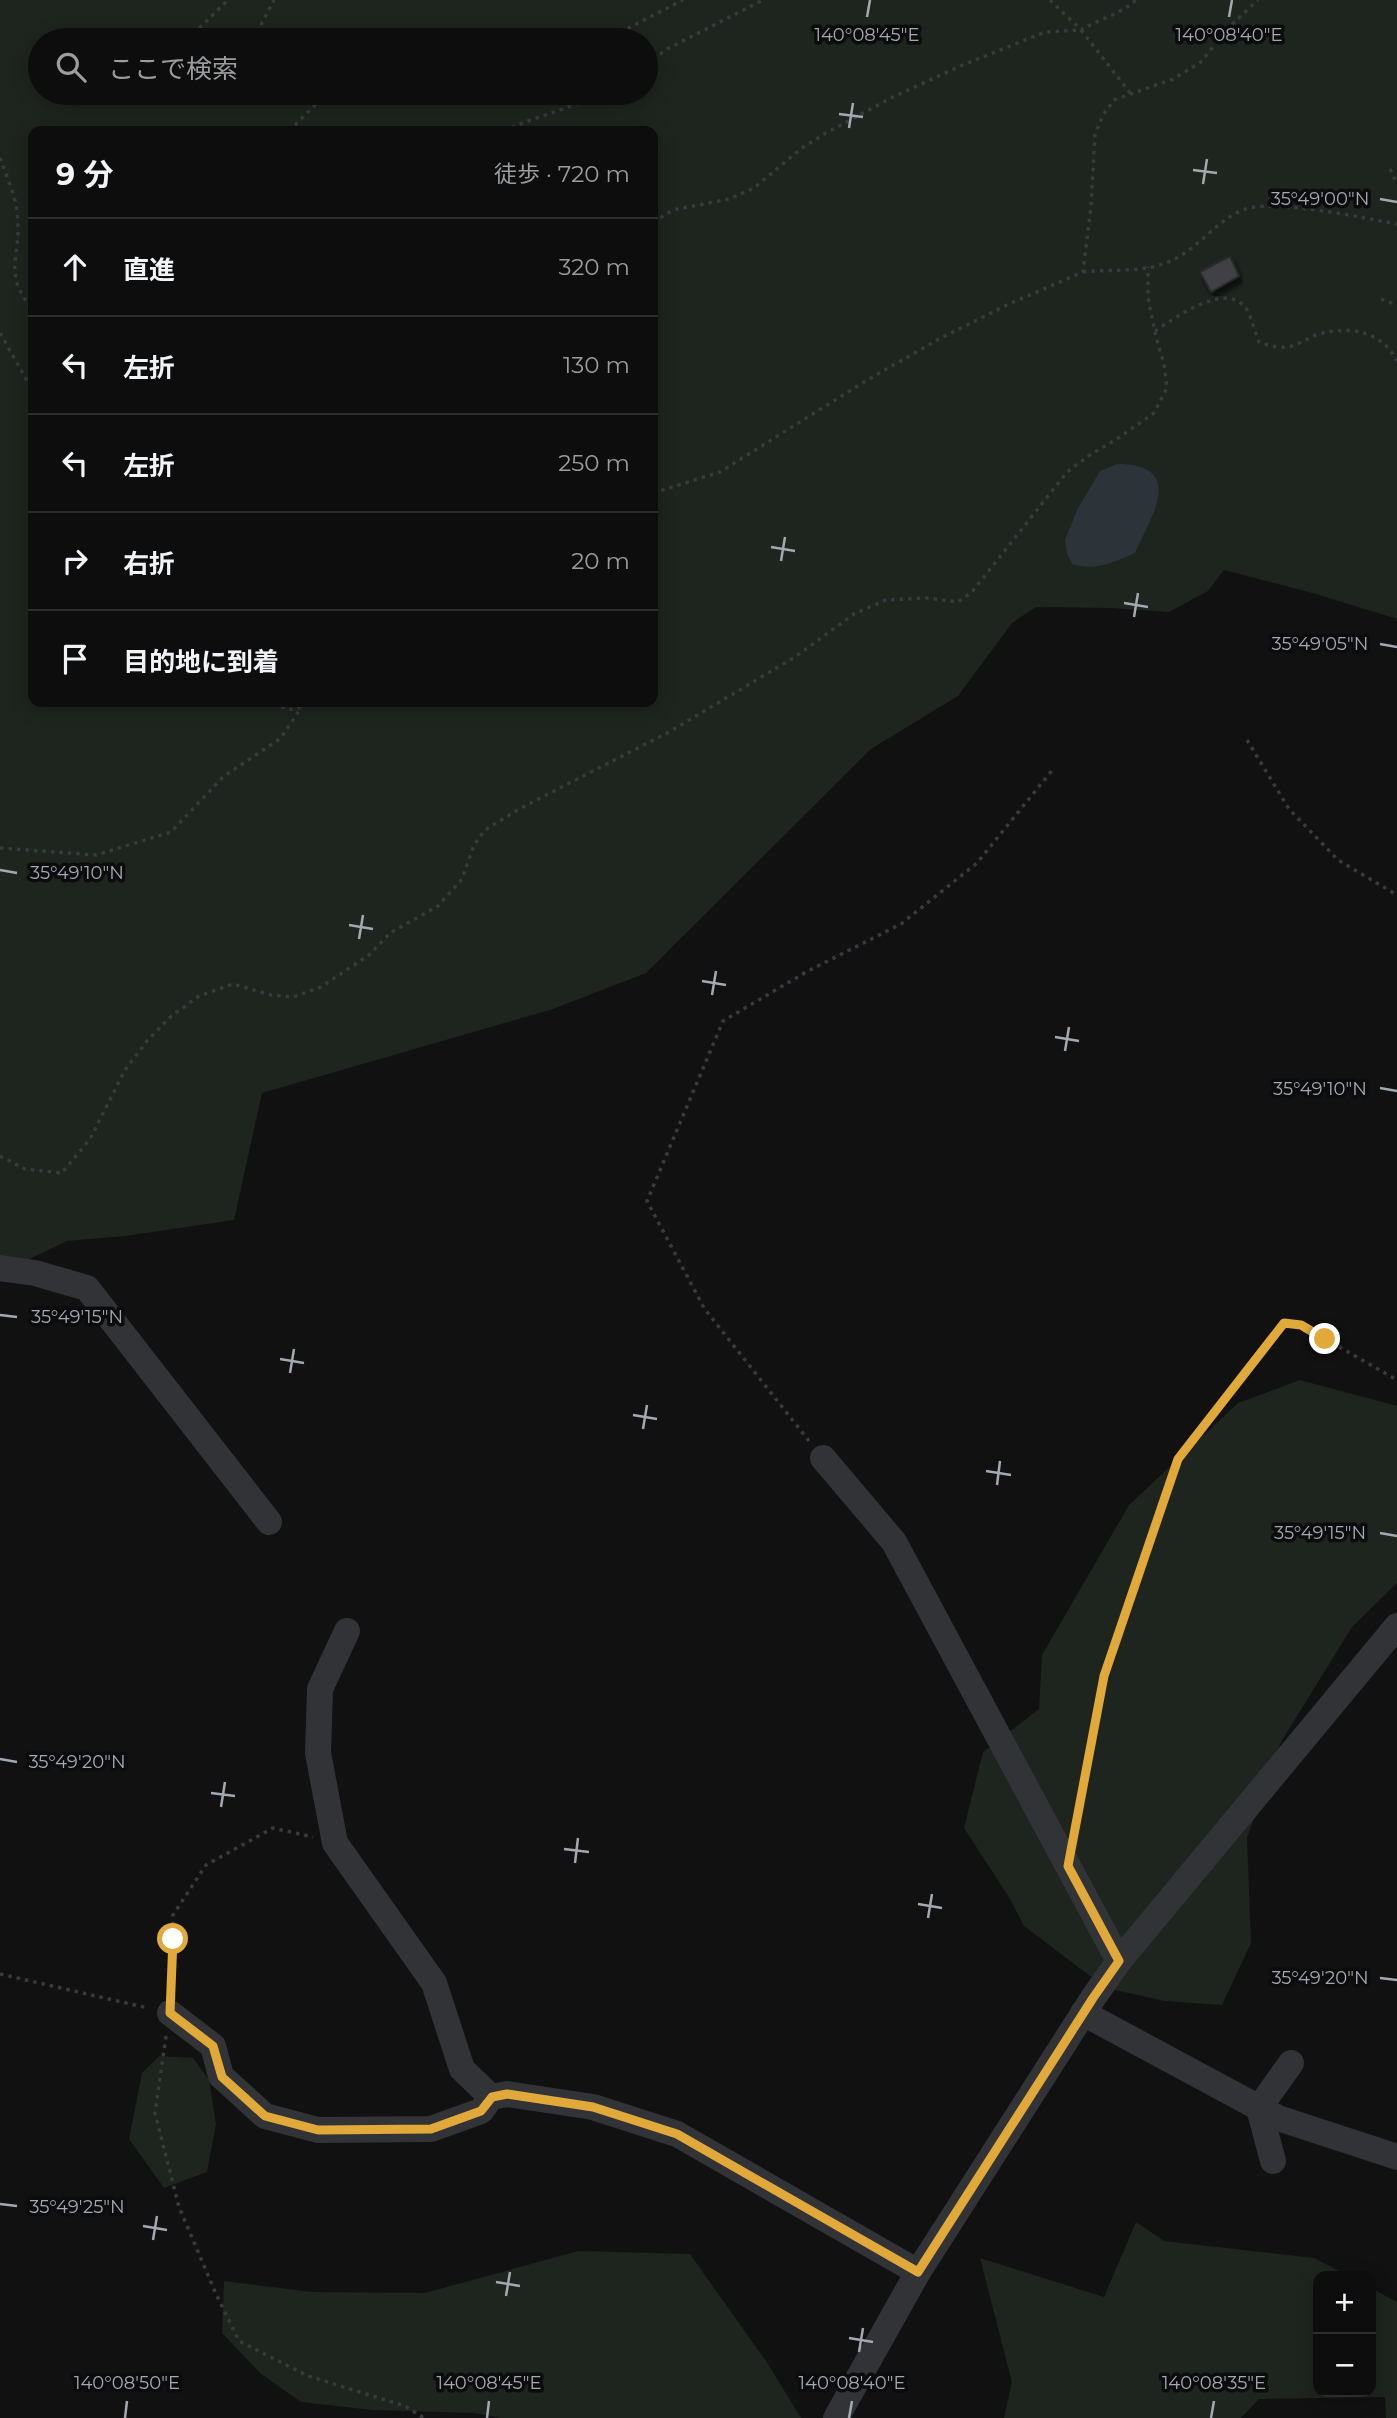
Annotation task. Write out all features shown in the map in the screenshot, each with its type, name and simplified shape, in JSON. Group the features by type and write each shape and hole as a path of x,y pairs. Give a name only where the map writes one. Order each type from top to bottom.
{"street":[{"path":"0,1268 35,1273 88,1288 269,1522"},
{"path":"823,1458 894,1542 1119,1961"},
{"path":"836,2418 918,2272 1119,1961 1397,1626"},
{"path":"346,1631 320,1689 318,1753 335,1843 434,1983 462,2069 492,2097"},
{"path":"170,2013 213,2046 222,2077 265,2116 318,2130 431,2129 481,2111 492,2097 507,2094 593,2107 677,2134 918,2272"},
{"path":"1083,2014 1278,2118 1397,2157"},
{"path":"1273,2161 1259,2108 1290,2063"}],"path":[{"path":"199,28 228,0"},
{"path":"259,28 274,0"},
{"path":"628,28 683,0"},
{"path":"658,56 763,0"},
{"path":"1050,0 1081,30 1131,94"},
{"path":"658,219 673,210 729,199 754,188 802,148 826,133 893,97 958,67 1045,32 1081,30 1103,17 1124,11 1136,0"},
{"path":"1083,272 1098,124 1114,100 1173,79 1201,62 1227,29 1258,0"},
{"path":"294,126 315,105"},
{"path":"514,126 576,105"},
{"path":"0,159 17,209 18,235 11,274 19,295 28,305"},
{"path":"1390,169 1397,184"},
{"path":"658,491 720,472 864,382 939,339 1009,304 1083,272 1148,267 1168,262 1243,210 1264,205 1397,224"},
{"path":"0,1156 25,1169 62,1174 90,1139 125,1070 147,1041 169,1018 199,996 233,984 271,995 293,996 321,987 369,956 390,933 438,906 462,878 474,845 485,830 519,809 669,732 795,657 854,614 886,600 927,598 958,601 972,592 1068,472 1154,413 1167,388 1148,298 1148,267"},
{"path":"1155,331 1174,318 1211,300 1225,297 1237,301 1247,310 1259,342 1287,348 1318,335 1354,329 1365,332 1391,350 1397,361"},
{"path":"1381,299 1397,305"},
{"path":"0,333 28,382"},
{"path":"283,707 293,710 300,707"},
{"path":"0,848 96,855 171,832 223,777 281,738 301,707"},
{"path":"1247,740 1289,809 1329,851 1338,860 1397,895"},
{"path":"823,1458 704,1308 647,1201 723,1021 808,971 901,924 977,863 1054,768"},
{"path":"1068,1866 1104,1676 1178,1459 1284,1323 1301,1325 1397,1380"},
{"path":"335,1843 272,1828 206,1865 173,1915 170,2013 155,2113 179,2207 239,2340 307,2376 405,2406 424,2418"},
{"path":"0,1974 170,2013"}],"shaded area":[{"path":"0,0 1397,0 1397,619 1224,570 1208,591 1169,612 1036,607 1012,623 958,696 871,749 646,973 553,1009 262,1093 234,1220 125,1236 67,1241 23,1262 0,1259"},
{"path":"1117,464 1139,466 1152,473 1158,483 1155,509 1149,524 1135,553 1097,566 1072,564 1065,540 1077,510 1100,471"},
{"path":"1300,1380 1397,1406 1397,1583 1352,1627 1281,1742 1247,1838 1251,1943 1222,2005 1165,2001 1106,1988 1024,1926 1010,1899 964,1828 983,1752 1039,1709 1042,1655 1129,1505 1238,1403"},
{"path":"159,2056 193,2058 209,2080 216,2124 207,2172 164,2188 129,2139 142,2073"},
{"path":"1136,2222 1164,2241 1314,2258 1339,2271 1313,2271 1313,2397 1376,2397 1376,2291 1397,2302 1397,2418 1386,2418 1385,2397 1259,2399 1241,2418 1004,2418 1012,2382 980,2258 1104,2297"},
{"path":"578,2251 690,2254 768,2364 801,2418 501,2418 475,2413 372,2410 301,2402 261,2374 222,2333 224,2281 312,2292 425,2293"}],"building":[{"path":"1230,256 1239,276 1211,292 1200,272"}],"route":[{"path":"173,1939 170,2013 213,2046 222,2077 265,2116 318,2130 431,2129 481,2111 492,2097 507,2094 593,2107 677,2134 918,2272 1119,1961 1068,1866 1104,1676 1178,1459 1284,1323 1301,1325 1325,1339"}]}
